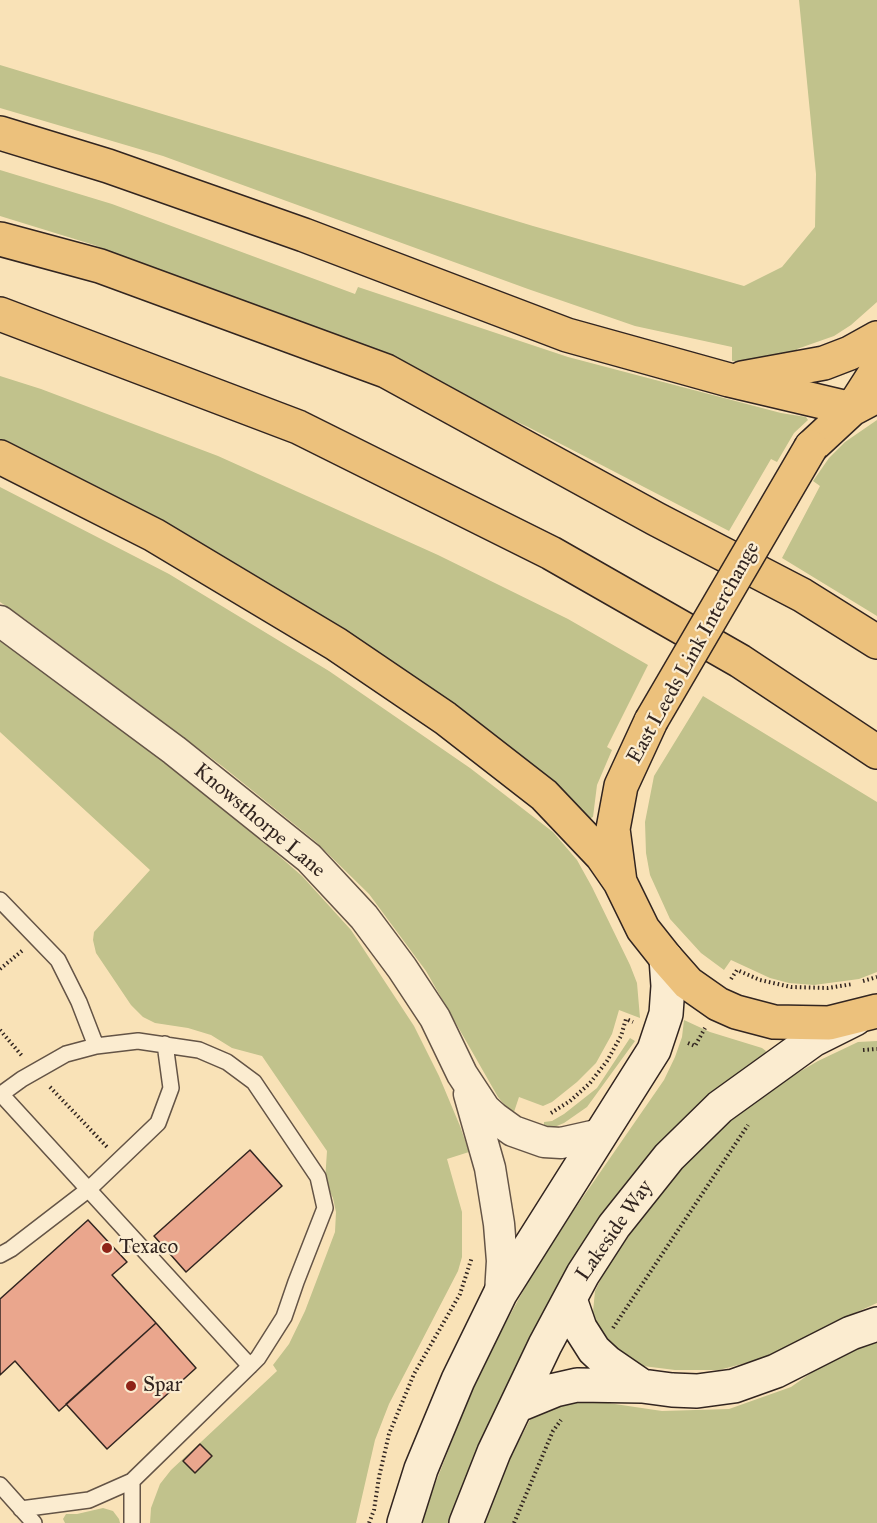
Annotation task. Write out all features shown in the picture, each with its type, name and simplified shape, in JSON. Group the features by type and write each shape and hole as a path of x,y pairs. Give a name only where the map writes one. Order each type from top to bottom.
{"highway":[{"path":"0,133 108,165 315,239 567,335 729,380 865,403"},
{"path":"0,238 100,266 386,371 656,519 802,595 877,642"},
{"path":"0,314 298,427 530,543 741,661 877,752"},
{"path":"729,380 824,363 850,354 877,338"},
{"name":"East Leeds Link Interchange","path":"872,1014 829,1023 774,1022 736,1012 718,1004 688,983 643,928 620,882 613,830 621,786 651,721 811,447 865,403 877,370"},
{"path":"0,457 153,534 336,644 435,711 544,795 602,856 620,882"}],"street":[{"name":"Knowsthorpe Lane","path":"0,621 174,750 309,858 364,917 402,968 435,1018 462,1074 485,1109 513,1131 528,1138 561,1143 601,1134"},
{"path":"404,1523 421,1469 458,1380 500,1294 654,1050 666,1014 668,986 666,958"},
{"name":"Lakeside Way","path":"466,1523 494,1452 545,1345 583,1274 614,1226 669,1157 720,1107 813,1040 872,1014"},
{"name":"Knowsthorpe Lane","path":"462,1074 490,1168 500,1233 502,1261 500,1294"},
{"path":"570,1299 580,1328 594,1350 642,1386"},
{"path":"516,1406 555,1390 577,1385 642,1386 672,1390 734,1386 776,1371 851,1333 877,1324"}],"lane":[{"path":"0,900 58,960 79,1002 96,1046"},
{"path":"21,1509 89,1500 132,1481 250,1366 258,1358 284,1317 325,1208 318,1177 254,1082 218,1058 199,1050 138,1041 96,1046 66,1054 36,1071 0,1095 250,1366"},
{"path":"0,1255 89,1189 158,1123 171,1089 165,1044"},
{"path":"132,1481 132,1523"},
{"path":"0,1485 34,1523"}],"path":[{"path":"0,969 37,938"},
{"path":"737,970 760,980 791,987 828,988 856,984 877,977"},
{"path":"543,1115 554,1112 591,1083 621,1036 626,1019"},
{"path":"0,1030 119,1160"},
{"path":"860,1051 877,1049"},
{"path":"609,1335 753,1118"},
{"path":"369,1523 374,1510 389,1434 414,1374 460,1294 473,1251"},
{"path":"513,1523 553,1431 567,1413"}],"green space":[{"path":"799,0 877,0 877,302 851,325 834,336 797,349 799,360 751,363 732,361 732,347 635,326 163,156 0,108 0,65 533,226 744,286 782,267 815,227 816,174"},
{"path":"0,170 112,204 355,294 358,287 568,357 781,413 806,417 808,420 794,433 777,462 771,459 729,531 528,427 335,338 94,245 0,216"},
{"path":"0,376 41,389 218,456 438,555 568,619 648,665 607,747 612,750 597,785 593,817 589,819 0,441"},
{"path":"877,420 877,616 782,558 820,486 813,481 829,458 845,442"},
{"path":"0,487 169,574 329,671 470,768 553,832 577,860 630,965 637,983 640,1018 619,1010 612,1034 596,1063 577,1082 552,1102 543,1106 519,1097 513,1115 498,1097 426,971 369,894 315,841 222,766 0,602"},
{"path":"0,641 181,766 177,772 229,812 302,876 351,930 414,1026 439,1076 460,1126 469,1152 447,1159 462,1212 462,1257 458,1271 389,1404 375,1440 356,1523 150,1523 151,1508 160,1484 171,1470 277,1371 273,1365 289,1344 305,1311 335,1232 336,1212 333,1198 325,1181 327,1151 262,1056 232,1048 211,1035 188,1028 155,1023 143,1017 131,1005 96,953 94,932 150,870 0,732"},
{"path":"703,696 877,802 877,972 859,979 814,985 789,983 770,978 731,960 724,970 701,953 670,919 650,875 646,853 645,822 654,776"},
{"path":"684,1020 710,1032 762,1048 766,1051 764,1056 716,1090 656,1148 451,1523 420,1523 469,1397 498,1337 528,1282 572,1213 664,1080 682,1037"},
{"path":"630,1038 635,1041 587,1107 564,1123 552,1128 544,1128 544,1122 552,1121 564,1114 597,1088"},
{"path":"877,1041 877,1303 835,1322 801,1342 757,1360 719,1370 675,1370 643,1366 623,1359 598,1328 593,1312 595,1291 609,1263 664,1188 713,1132 777,1085 818,1061 858,1042"},
{"path":"877,1336 877,1523 481,1523 497,1483 532,1416 582,1397 662,1411 729,1409 791,1387 841,1352"},
{"path":"103,1508 113,1511 120,1523 65,1523 63,1519 66,1514"}],"building":[{"path":"250,1150 282,1186 186,1272 154,1236"},
{"path":"88,1220 127,1262 112,1275 156,1323 59,1411 15,1361 0,1375 0,1299"},
{"name":"Spar","path":"156,1323 196,1368 107,1449 66,1404"},
{"path":"200,1444 212,1456 195,1473 183,1461"}],"place":[{"name":"Texaco","path":"107,1248"},
{"name":"Spar","path":"131,1386"}]}
